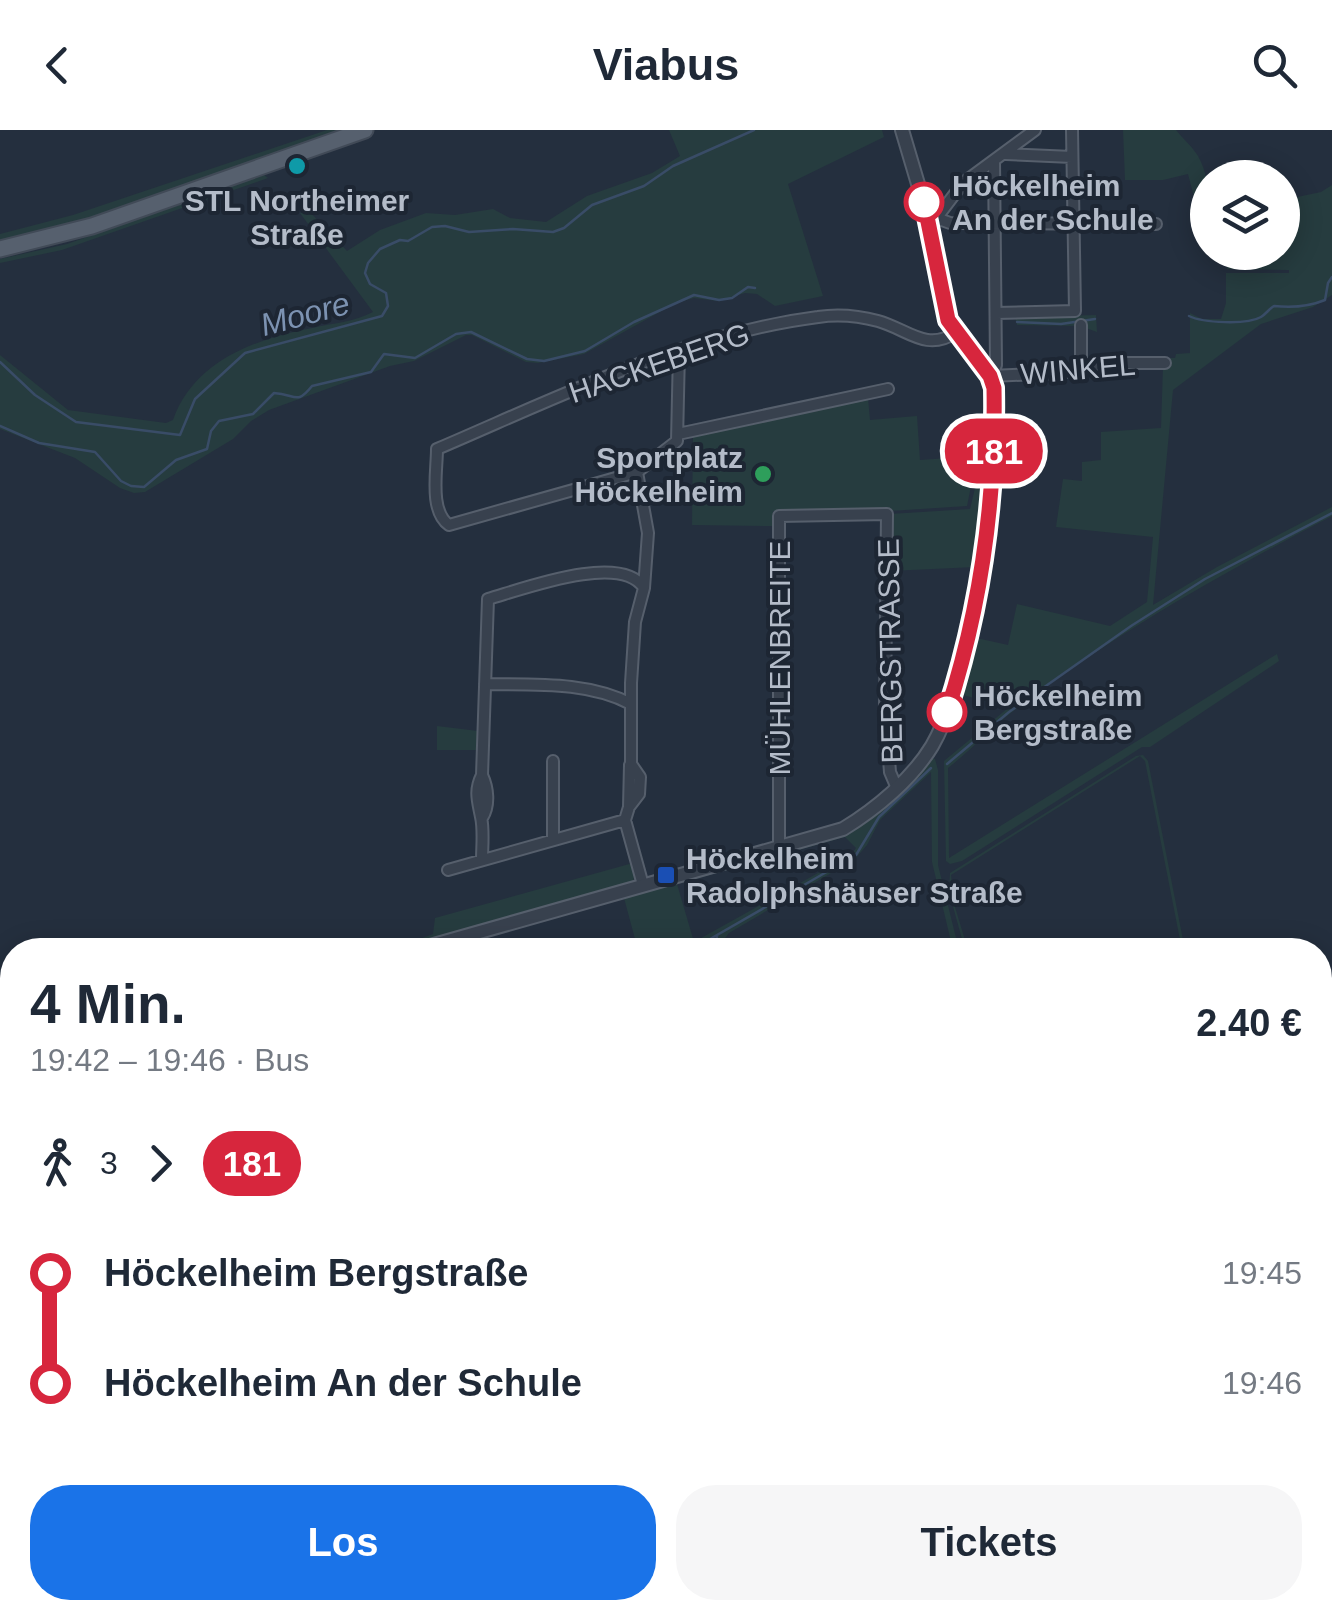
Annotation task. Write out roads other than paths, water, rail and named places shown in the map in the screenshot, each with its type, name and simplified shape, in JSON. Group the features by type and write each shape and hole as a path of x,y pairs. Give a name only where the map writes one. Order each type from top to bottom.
{"main road":[{"path":"0,249 92,226 365,130"}],"street":[{"path":"902,130 934,220 944,305 955,333 990,376"},
{"path":"934,220 963,183 1035,130"},
{"path":"996,314 1075,311 1072,130"},
{"path":"999,157 1072,158"},
{"path":"458,938 843,829 864,816 896,786 932,745 942,727 959,672 988,532 994,421 990,376 996,365 995,224 999,157"},
{"path":"934,220 950,224 1156,224"},
{"name":"HACKEBERG","path":"637,472 449,526 438,511 437,449 620,371 770,326 832,316 880,322 928,342 955,333"},
{"path":"1081,325 1081,368"},
{"path":"643,886 626,820 639,794 640,777 631,764 630,704 635,622 644,588 648,534 637,472 676,440 679,351"},
{"name":"WINKEL","path":"990,376 1062,373 1102,363 1165,363"},
{"path":"678,434 888,389"},
{"name":"BERGSTRASSE","path":"887,514 885,709 890,772 896,786"},
{"name":"MÜHLENBREITE","path":"779,848 780,516 887,514"},
{"path":"482,860 482,818 476,805 482,776 488,599 588,574 630,575 647,564"},
{"path":"630,575 644,588"},
{"path":"615,696 631,683"},
{"path":"485,684 565,686 615,696 630,704"},
{"path":"552,761 553,840"},
{"path":"448,870 626,820"}],"waterway":[{"name":"Moore","path":"0,362 35,395 76,422 180,435 195,399 245,353 382,316 388,306 386,293 370,284 365,273 380,249 400,240 408,241 432,227 469,232 553,232 592,205 644,186 673,166 754,130"},
{"path":"1189,316 1214,322 1246,321 1261,317 1274,306 1313,304 1325,300 1332,277"},
{"path":"0,426 39,443 95,452 121,481 144,487 176,460 207,449 211,431 219,421 253,414 274,393 299,397 312,386 371,372 384,354 415,358 456,334 471,332 527,359 544,361 585,351 634,322 694,295 719,300 732,298 748,287 755,288"},
{"path":"1017,322 1061,324 1095,319"},
{"path":"947,764 1009,712 1131,626 1205,579 1332,513"},
{"path":"712,938 856,855 879,817 931,768"}],"place":[{"name":"STL Northeimer Straße","path":"297,166"},
{"name":"Höckelheim An der Schule","path":"924,202"},
{"name":"Sportplatz Höckelheim","path":"763,474"},
{"name":"Höckelheim Bergstraße","path":"947,712"},
{"name":"Höckelheim Radolphshäuser Straße","path":"666,875"}]}
